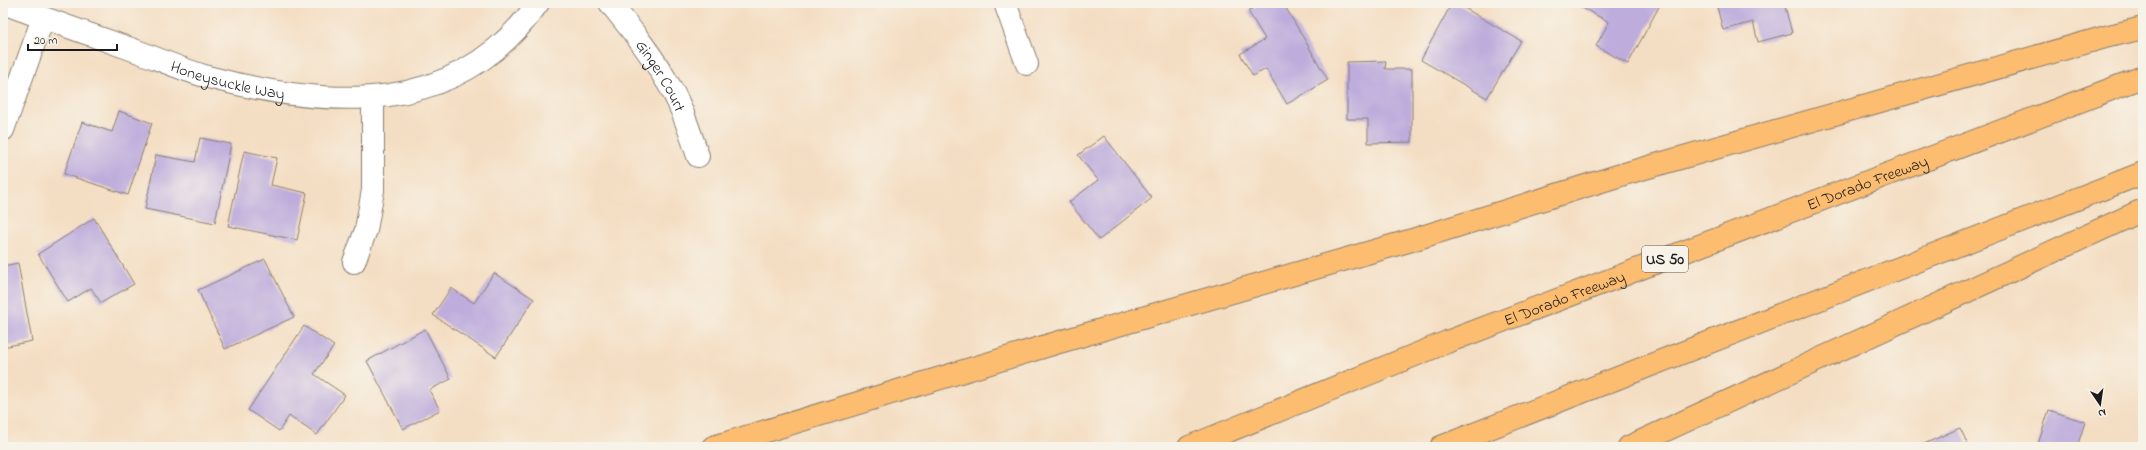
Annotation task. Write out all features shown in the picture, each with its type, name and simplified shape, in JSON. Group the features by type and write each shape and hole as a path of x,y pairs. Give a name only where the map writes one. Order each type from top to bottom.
{"highway":[{"path":"713,447 1056,343 1405,242 1624,174 2109,36 2143,28"},
{"name":"El Dorado Freeway","path":"1189,447 1462,337 2143,77"},
{"path":"1440,447 2143,173"},
{"path":"1629,447 2143,210"}],"street":[{"name":"Honeysuckle Way","path":"3,3 207,76 275,91 318,97 373,98 402,94 439,83 473,66 504,43 538,3"},
{"name":"Ginger Court","path":"610,3 644,46 667,80 686,120 698,156"},
{"path":"1005,3 1028,64"},
{"path":"3,130 43,18"},
{"path":"354,262 366,230 373,190 373,98"}],"building":[{"path":"1261,3 1283,3 1328,80 1287,104 1266,69 1253,76 1240,54 1265,39 1248,11"},
{"path":"1452,3 1456,3 1521,41 1487,98 1421,60"},
{"path":"1581,3 1661,3 1628,64 1596,46 1609,22 1579,6"},
{"path":"1716,3 1784,3 1792,33 1758,42 1753,22 1723,30"},
{"path":"1386,61 1385,69 1412,69 1412,142 1368,143 1368,119 1347,119 1347,62"},
{"path":"119,111 152,123 128,195 64,174 82,122 112,132"},
{"path":"1104,136 1152,198 1099,240 1069,202 1098,180 1078,155"},
{"path":"200,138 231,144 215,223 145,209 156,155 195,162"},
{"path":"244,151 277,158 271,185 307,193 297,240 228,226"},
{"path":"94,218 134,284 101,303 91,288 68,302 38,254"},
{"path":"265,259 294,317 225,349 198,290"},
{"path":"18,263 32,341 3,347 3,266"},
{"path":"494,273 534,299 496,357 433,315 451,288 474,303"},
{"path":"304,326 334,346 314,374 345,395 317,435 289,416 279,431 248,410"},
{"path":"425,329 451,379 429,390 440,410 403,429 367,361"},
{"path":"2049,410 2085,422 2078,444 2085,447 2037,447"},
{"path":"1960,428 1969,447 1917,447"}]}
